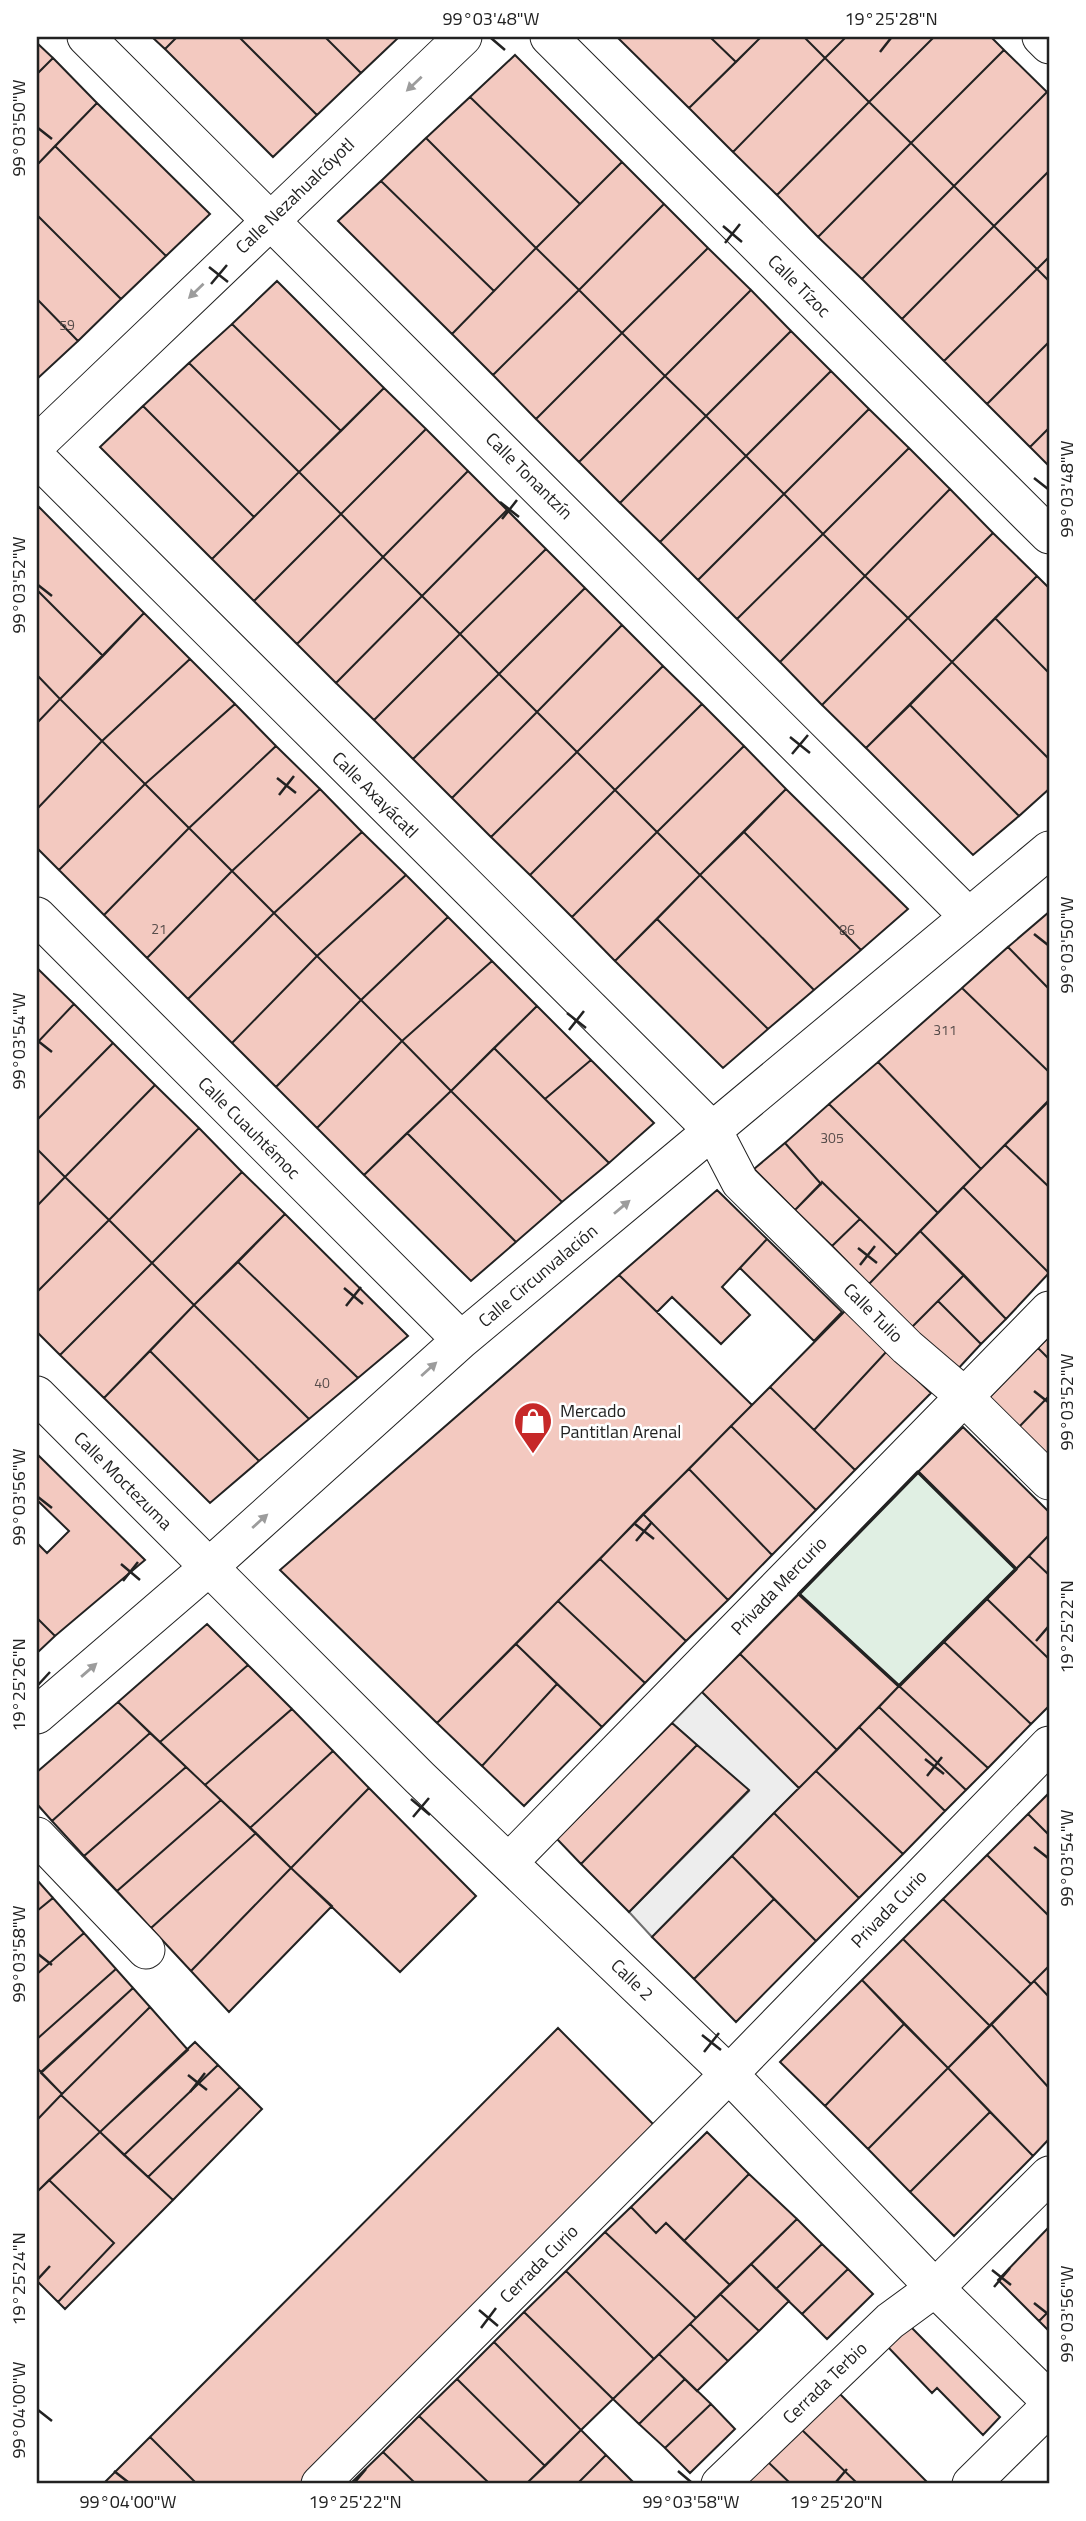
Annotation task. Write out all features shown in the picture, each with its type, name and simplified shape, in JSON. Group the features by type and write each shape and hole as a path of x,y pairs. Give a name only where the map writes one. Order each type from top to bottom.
{"street":[{"name":"Calle Tonantzín","path":"86,37 969,917"},
{"name":"Calle Nezahualcóyotl","path":"37,443 463,37"},
{"name":"Calle Tízoc","path":"549,37 1049,535"},
{"path":"1041,37 1049,45"},
{"name":"Calle Axayácatl","path":"37,458 713,1132"},
{"name":"Calle Circunvalación","path":"37,1715 209,1567 461,1340 1049,850"},
{"name":"Calle Cuauhtémoc","path":"37,916 461,1340"},
{"name":"Calle Tulio","path":"713,1132 740,1182 907,1347 964,1397 1049,1480"},
{"name":"Privada Mercurio","path":"509,1862 1049,1310"},
{"name":"Calle Moctezuma","path":"37,1395 209,1567"},
{"name":"Calle 2","path":"209,1567 420,1778 729,2074 935,2288 1049,2400"},
{"name":"Privada Curio","path":"729,2074 1049,1745"},
{"path":"37,1836 146,1950"},
{"name":"Cerrada Curio","path":"320,2484 729,2074"},
{"name":"Cerrada Terbio","path":"720,2484 890,2321 935,2288 1049,2175"},
{"path":"971,2484 1049,2407"}],"green space":[{"path":"918,1472 1016,1569 899,1686 799,1594"}],"shaded area":[{"path":"702,1692 799,1788 652,1937 629,1912 749,1791 672,1723"}],"building":[{"path":"152,37 177,37 165,49"},
{"path":"177,37 239,37 317,115 273,157 165,49"},
{"path":"239,37 325,37 361,73 317,115"},
{"path":"325,37 399,37 361,73"},
{"path":"617,37 710,37 736,62 689,108"},
{"path":"710,37 761,37 736,62"},
{"path":"761,37 804,37 825,58 733,152 689,108"},
{"path":"804,37 846,37 825,58"},
{"path":"846,37 934,37 869,102 825,58"},
{"path":"934,37 991,37 1004,50 911,143 869,102"},
{"path":"37,43 53,58 37,74"},
{"path":"1004,50 1047,92 954,186 911,143"},
{"path":"515,55 622,162 580,204 470,97"},
{"path":"53,58 97,103 37,165 37,74"},
{"path":"825,58 869,102 777,195 733,152"},
{"path":"1047,92 1049,171 994,226 954,186"},
{"path":"470,97 580,204 536,248 426,138"},
{"path":"869,102 911,143 818,237 777,195"},
{"path":"97,103 210,214 166,256 55,146"},
{"path":"426,138 536,248 494,291 381,181"},
{"path":"911,143 954,186 862,279 818,237"},
{"path":"55,146 166,256 121,299 37,215 37,165"},
{"path":"622,162 664,204 579,290 536,248"},
{"path":"1049,171 1049,257 1037,269 994,226"},
{"path":"381,181 494,291 452,334 338,221"},
{"path":"954,186 994,226 902,319 862,279"},
{"path":"664,204 708,248 622,333 579,290"},
{"path":"37,215 121,299 78,341 37,299"},
{"path":"994,226 1037,269 944,361 902,319"},
{"path":"536,248 579,290 493,375 452,334"},
{"path":"708,248 751,290 665,376 622,333"},
{"path":"1049,257 1049,281 1037,269"},
{"path":"1037,269 1049,281 1049,342 987,404 944,361"},
{"path":"277,281 384,388 341,431 232,324"},
{"path":"579,290 622,333 536,419 493,375"},
{"path":"751,290 791,331 706,416 665,376"},
{"path":"37,299 78,341 37,379"},
{"path":"232,324 341,431 299,472 189,363"},
{"path":"791,331 831,371 746,456 706,416"},
{"path":"622,333 665,376 579,462 536,419"},
{"path":"1049,342 1049,428 1030,447 987,404"},
{"path":"189,363 299,472 254,517 143,406"},
{"path":"831,371 869,409 784,494 746,456"},
{"path":"665,376 706,416 620,503 579,462"},
{"path":"384,388 426,429 341,514 299,472"},
{"path":"143,406 254,517 212,559 100,447"},
{"path":"869,409 909,448 823,534 784,494"},
{"path":"706,416 746,456 660,542 620,503"},
{"path":"1049,428 1049,466 1030,447"},
{"path":"426,429 468,471 383,557 341,514"},
{"path":"909,448 950,489 865,576 823,534"},
{"path":"746,456 784,494 698,580 660,542"},
{"path":"468,471 507,510 422,596 383,557"},
{"path":"299,472 341,514 254,601 212,559"},
{"path":"950,489 993,533 908,618 865,576"},
{"path":"784,494 823,534 737,619 698,580"},
{"path":"38,506 144,613 103,656 37,590"},
{"path":"507,510 546,549 460,634 422,596"},
{"path":"341,514 383,557 297,644 254,601"},
{"path":"993,533 1037,576 952,662 908,618"},
{"path":"823,534 865,576 780,662 737,619"},
{"path":"546,549 585,588 499,674 460,634"},
{"path":"383,557 422,596 336,683 297,644"},
{"path":"865,576 908,618 822,705 780,662"},
{"path":"1037,576 1049,588 1049,673 995,618"},
{"path":"585,588 622,625 537,712 499,674"},
{"path":"37,590 103,656 60,699 37,675"},
{"path":"422,596 460,634 374,720 336,683"},
{"path":"144,613 190,659 102,741 60,699"},
{"path":"908,618 952,662 866,748 822,705"},
{"path":"995,618 1049,673 1049,759 952,662"},
{"path":"622,625 663,666 577,752 537,712"},
{"path":"460,634 499,674 413,759 374,720"},
{"path":"190,659 235,704 145,784 102,741"},
{"path":"952,662 1049,759 1049,789 1019,816 910,705"},
{"path":"663,666 702,704 615,790 577,752"},
{"path":"499,674 537,712 452,798 413,759"},
{"path":"37,675 60,699 37,723"},
{"path":"60,699 102,741 37,809 37,723"},
{"path":"235,704 276,746 189,828 145,784"},
{"path":"702,704 744,746 657,832 615,790"},
{"path":"910,705 1019,816 973,855 866,748"},
{"path":"537,712 577,752 491,837 452,798"},
{"path":"102,741 145,784 59,870 37,848 37,809"},
{"path":"276,746 320,789 232,871 189,828"},
{"path":"744,746 786,789 700,875 657,832"},
{"path":"577,752 615,790 530,875 491,837"},
{"path":"145,784 189,828 104,915 59,870"},
{"path":"320,789 362,832 274,913 232,871"},
{"path":"786,789 908,909 861,950 744,832"},
{"path":"615,790 657,832 572,917 530,875"},
{"path":"189,828 232,871 147,958 104,915"},
{"path":"362,832 406,875 317,956 274,913"},
{"path":"657,832 700,875 615,961 572,917"},
{"path":"744,832 861,950 814,990 700,875"},
{"path":"232,871 274,913 188,999 147,958"},
{"path":"406,875 448,917 361,1000 317,956"},
{"path":"700,875 814,990 768,1029 657,919"},
{"path":"1049,912 1049,989 1008,947"},
{"path":"274,913 317,956 232,1043 188,999"},
{"path":"448,917 492,961 402,1041 361,1000"},
{"path":"657,919 768,1029 723,1068 615,961"},
{"path":"1008,947 1049,989 1049,1072 962,988"},
{"path":"317,956 361,1000 276,1087 232,1043"},
{"path":"492,961 537,1006 451,1091 402,1041"},
{"path":"37,968 74,1004 37,1043"},
{"path":"962,988 1049,1072 1049,1100 981,1169 878,1062"},
{"path":"361,1000 402,1041 317,1128 276,1087"},
{"path":"74,1004 113,1043 37,1120 37,1043"},
{"path":"537,1006 591,1060 545,1099 494,1048"},
{"path":"402,1041 451,1091 364,1175 317,1128"},
{"path":"113,1043 155,1085 65,1177 37,1149 37,1120"},
{"path":"494,1048 609,1163 562,1202 451,1091"},
{"path":"591,1060 654,1123 609,1163 545,1099"},
{"path":"878,1062 981,1169 938,1213 829,1104"},
{"path":"155,1085 199,1128 109,1220 65,1177"},
{"path":"451,1091 562,1202 516,1242 407,1133"},
{"path":"1049,1103 1049,1187 1005,1145"},
{"path":"829,1104 938,1213 897,1255 822,1182 821,1184 785,1143"},
{"path":"199,1128 242,1172 152,1263 109,1220"},
{"path":"407,1133 516,1242 471,1281 364,1175"},
{"path":"785,1143 821,1184 795,1210 754,1169"},
{"path":"1005,1145 1049,1187 1049,1273 963,1187"},
{"path":"37,1149 65,1177 37,1206"},
{"path":"242,1172 285,1214 194,1305 152,1263"},
{"path":"65,1177 109,1220 37,1292 37,1206"},
{"path":"822,1182 860,1219 832,1246 795,1210"},
{"path":"963,1187 1049,1273 1006,1319 920,1231"},
{"path":"717,1190 767,1239 722,1287 750,1315 721,1344 672,1297 657,1312 619,1275"},
{"path":"285,1214 408,1336 358,1378 238,1262"},
{"path":"860,1219 897,1255 869,1284 832,1246"},
{"path":"109,1220 152,1263 60,1355 37,1332 37,1292"},
{"path":"920,1231 964,1275 912,1327 869,1284"},
{"path":"767,1239 842,1312 814,1341 740,1268"},
{"path":"238,1262 358,1378 309,1419 194,1305"},
{"path":"152,1263 194,1305 104,1398 60,1355"},
{"name":"Mercado Pantitlan Arenal","path":"619,1275 752,1405 437,1723 280,1570"},
{"path":"964,1275 1006,1319 981,1344 938,1301"},
{"path":"938,1301 981,1344 956,1371 912,1327"},
{"path":"194,1305 309,1419 259,1461 150,1351"},
{"path":"845,1311 887,1351 814,1430 770,1387"},
{"path":"1049,1337 1049,1359 1038,1348"},
{"path":"1038,1348 1049,1359 1049,1396 1018,1428 989,1398"},
{"path":"150,1351 259,1461 210,1503 104,1398"},
{"path":"887,1351 931,1393 855,1470 814,1430"},
{"path":"770,1387 855,1470 816,1510 731,1426"},
{"path":"1049,1396 1049,1456 1018,1428"},
{"path":"731,1426 816,1510 772,1555 689,1469"},
{"path":"963,1427 1049,1512 1049,1535 1016,1569 918,1472"},
{"path":"37,1454 145,1560 55,1636 37,1618 37,1543 47,1553 69,1531 37,1500"},
{"path":"689,1469 772,1555 728,1600 643,1514"},
{"path":"643,1514 728,1600 686,1641 600,1559"},
{"path":"1049,1535 1049,1575 1029,1556"},
{"path":"1029,1556 1049,1575 1049,1659 987,1599"},
{"path":"600,1559 686,1641 645,1683 558,1601"},
{"path":"799,1594 899,1686 837,1750 740,1654"},
{"path":"987,1599 1049,1659 1049,1706 1031,1724 944,1642"},
{"path":"558,1601 645,1683 602,1727 516,1644"},
{"path":"37,1618 55,1636 37,1653"},
{"path":"207,1624 248,1665 160,1742 118,1702"},
{"path":"944,1642 1031,1724 988,1768 899,1686"},
{"path":"516,1644 557,1684 482,1766 437,1723"},
{"path":"740,1654 837,1750 799,1788 702,1692"},
{"path":"248,1665 292,1709 205,1785 160,1742"},
{"path":"557,1684 602,1727 524,1806 482,1766"},
{"path":"899,1686 988,1768 966,1790 879,1707"},
{"path":"118,1702 150,1733 52,1821 37,1804 37,1772"},
{"path":"879,1707 966,1790 945,1811 859,1727"},
{"path":"292,1709 333,1751 250,1828 205,1785"},
{"path":"672,1723 697,1745 581,1864 557,1839"},
{"path":"859,1727 945,1811 903,1854 816,1771"},
{"path":"150,1733 186,1767 84,1856 52,1821"},
{"path":"697,1745 749,1790 629,1912 581,1864"},
{"path":"333,1751 369,1788 291,1868 250,1828"},
{"path":"186,1767 221,1800 117,1891 84,1856"},
{"path":"816,1771 903,1854 859,1898 774,1813"},
{"path":"369,1788 476,1896 400,1972 291,1868"},
{"path":"1049,1793 1049,1835 1028,1814"},
{"path":"221,1800 256,1833 151,1928 117,1891"},
{"path":"774,1813 859,1898 816,1941 732,1856"},
{"path":"1028,1814 1049,1835 1049,1916 987,1855"},
{"path":"256,1833 291,1868 191,1971 151,1928"},
{"path":"987,1855 1049,1916 1049,1966 1031,1984 943,1899"},
{"path":"732,1856 774,1899 694,1979 652,1937"},
{"path":"291,1868 332,1906 229,2012 191,1971"},
{"path":"37,1880 53,1898 37,1911"},
{"path":"53,1898 84,1933 37,1974 37,1911"},
{"path":"774,1899 816,1941 736,2022 694,1979"},
{"path":"943,1899 1031,1984 990,2026 903,1939"},
{"path":"84,1933 116,1969 37,2039 37,1974"},
{"path":"903,1939 990,2026 948,2068 862,1980"},
{"path":"1049,1966 1049,1997 1034,1981"},
{"path":"116,1969 133,1988 41,2072 37,2068 37,2039"},
{"path":"862,1980 904,2024 825,2106 780,2062"},
{"path":"1034,1981 1049,1997 1049,2088 991,2024"},
{"path":"133,1988 150,2007 62,2094 41,2073"},
{"path":"150,2007 188,2050 100,2132 61,2095"},
{"path":"904,2024 948,2068 868,2149 825,2106"},
{"path":"991,2024 1049,2088 1049,2139 1033,2156 948,2068"},
{"path":"558,2028 656,2127 300,2484 197,2484 150,2437"},
{"path":"195,2042 218,2065 124,2155 100,2132"},
{"path":"218,2065 240,2087 148,2177 124,2155"},
{"path":"37,2068 62,2094 37,2120"},
{"path":"948,2068 990,2112 910,2192 868,2149"},
{"path":"240,2087 262,2109 173,2200 148,2177"},
{"path":"61,2095 100,2132 37,2192 37,2120"},
{"path":"990,2112 1033,2156 954,2236 910,2192"},
{"path":"100,2132 173,2200 65,2309 58,2302 114,2243 49,2180"},
{"path":"707,2132 749,2174 684,2241 666,2223 656,2233 631,2207"},
{"path":"749,2174 797,2219 730,2285 684,2241"},
{"path":"49,2180 114,2243 58,2302 37,2281 37,2192"},
{"path":"631,2207 656,2233 666,2223 730,2285 696,2318 605,2232"},
{"path":"797,2219 822,2244 776,2289 751,2264"},
{"path":"1049,2227 1049,2311 1039,2321 998,2280"},
{"path":"605,2232 696,2318 654,2359 566,2271"},
{"path":"822,2244 848,2269 802,2314 776,2289"},
{"path":"751,2264 789,2301 759,2331 720,2294"},
{"path":"848,2269 873,2294 827,2339 802,2314"},
{"path":"566,2271 654,2359 613,2399 524,2312"},
{"path":"720,2294 759,2331 728,2361 690,2324"},
{"path":"1049,2311 1049,2331 1039,2321"},
{"path":"524,2312 613,2399 581,2430 494,2342"},
{"path":"690,2324 728,2361 697,2391 659,2354"},
{"path":"909,2325 1000,2417 983,2435 937,2388 932,2393 887,2346"},
{"path":"494,2342 581,2430 545,2466 457,2379"},
{"path":"659,2354 685,2379 639,2424 613,2399"},
{"path":"457,2379 545,2466 526,2484 490,2484 419,2416"},
{"path":"685,2379 711,2404 665,2448 639,2424"},
{"path":"839,2393 929,2484 858,2484 801,2429"},
{"path":"711,2404 735,2429 690,2473 665,2448"},
{"path":"419,2416 490,2484 416,2484 383,2452"},
{"path":"801,2429 858,2484 791,2484 768,2462"},
{"path":"581,2430 606,2455 577,2484 526,2484"},
{"path":"150,2437 197,2484 103,2484"},
{"path":"383,2452 416,2484 350,2484"},
{"path":"606,2455 632,2481 628,2484 577,2484"},
{"path":"768,2462 791,2484 746,2484"}],"wall":[{"path":"918,1472 1016,1569 899,1686 799,1594 918,1472"}],"place":[{"name":"Mercado Pantitlan Arenal","path":"533,1455"}]}
